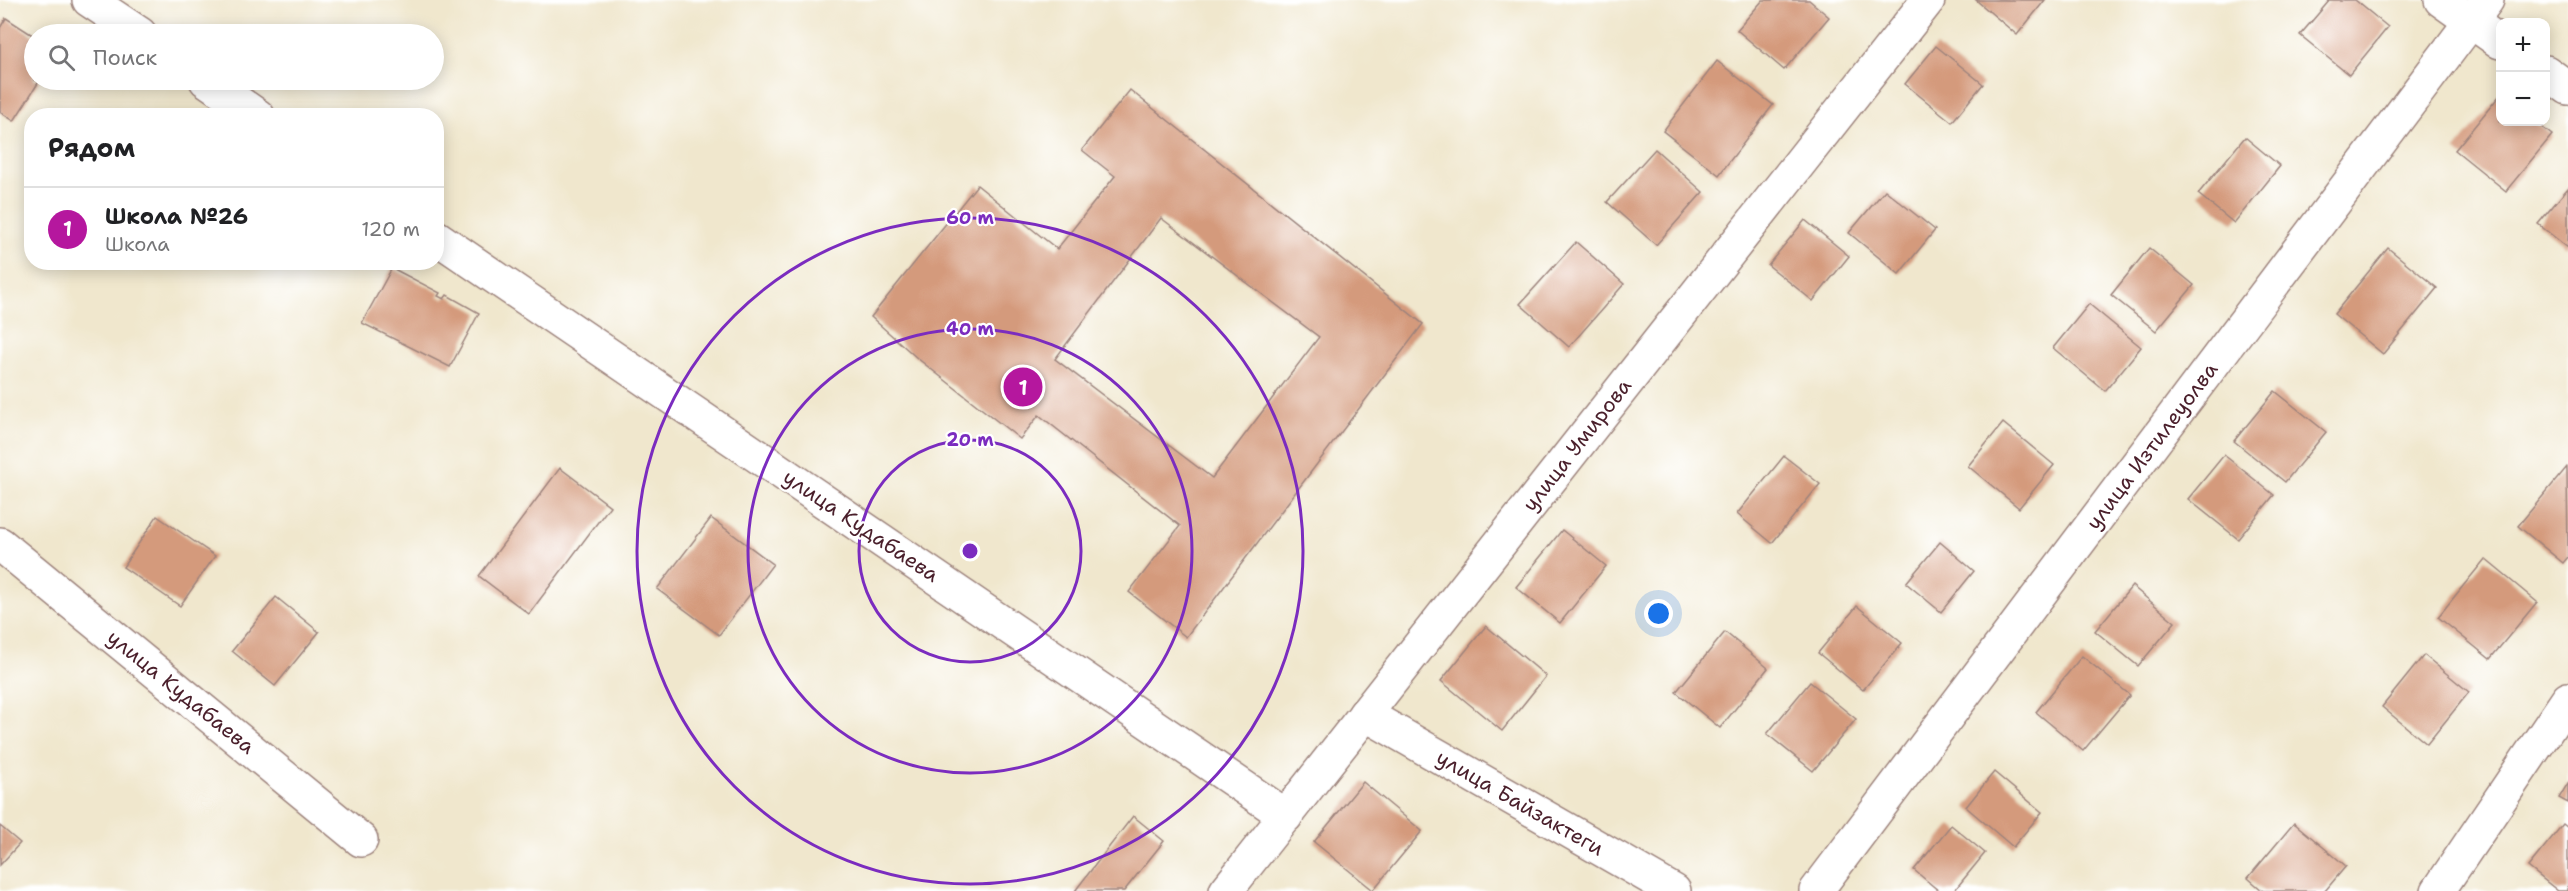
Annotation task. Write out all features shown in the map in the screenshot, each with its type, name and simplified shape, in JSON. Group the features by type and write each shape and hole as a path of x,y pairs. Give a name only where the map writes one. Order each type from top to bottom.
{"street":[{"path":"89,0 125,24"},
{"name":"улица Умирова","path":"1226,891 1928,0"},
{"path":"2442,0 2479,11 2496,36"},
{"name":"улица Изтилеуолва","path":"1816,891 2479,11"},
{"path":"2550,75 2568,88"},
{"path":"220,90 246,108"},
{"name":"улица Кудабаева","path":"444,242 1286,816"},
{"name":"улица Кудабаева","path":"0,543 361,840"},
{"path":"2438,891 2568,699"},
{"name":"улица Байзактеги","path":"1365,714 1674,891"}],"building":[{"path":"1763,0 1809,0 1829,17 1784,70 1737,30"},
{"path":"1976,0 2045,0 2017,35"},
{"path":"2330,0 2355,0 2388,27 2349,75 2300,35"},
{"path":"6,18 24,30 24,90 34,90 14,121 0,112 0,28"},
{"path":"1936,46 1983,84 1952,122 1905,84"},
{"path":"1717,61 1773,105 1719,175 1663,131"},
{"path":"1130,90 1423,324 1186,637 1129,592 1180,526 1039,415 1020,439 917,358 871,317 977,185 1057,249 1115,176 1082,150","holes":["1161,218 1319,337 1212,478 1055,359"]},
{"path":"2496,100 2496,126 2540,126 2552,135 2506,191 2455,150"},
{"path":"2245,137 2280,166 2234,223 2198,194"},
{"path":"1655,149 1703,192 1656,245 1607,202"},
{"path":"2568,188 2568,248 2538,224"},
{"path":"1885,190 1935,230 1899,274 1849,233"},
{"path":"1805,220 1849,256 1813,301 1768,265"},
{"path":"1576,242 1624,284 1569,347 1520,304"},
{"path":"2149,248 2194,285 2156,331 2111,295"},
{"path":"2388,248 2437,288 2383,354 2334,314"},
{"path":"391,270 396,270 440,293 438,296 444,299 447,295 479,313 450,367 362,323"},
{"path":"2089,304 2141,347 2105,391 2053,348"},
{"path":"2275,391 2326,432 2285,482 2234,441"},
{"path":"2003,423 2054,465 2019,508 1968,466"},
{"path":"2224,455 2274,495 2238,539 2188,499"},
{"path":"1784,456 1820,484 1772,543 1737,514"},
{"path":"2567,467 2568,557 2563,563 2518,526"},
{"path":"560,468 610,506 529,614 479,576"},
{"path":"157,516 215,556 180,606 123,567"},
{"path":"711,518 773,564 719,635 657,589"},
{"path":"1562,530 1606,566 1560,623 1516,587"},
{"path":"1940,542 1974,571 1941,612 1906,583"},
{"path":"2485,559 2537,602 2490,659 2438,617"},
{"path":"2132,586 2175,622 2138,666 2095,631"},
{"path":"276,597 319,632 275,686 232,651"},
{"path":"1857,606 1902,643 1863,690 1818,653"},
{"path":"1486,626 1546,676 1502,731 1441,681"},
{"path":"1725,632 1768,668 1720,728 1676,692"},
{"path":"2424,655 2469,692 2427,744 2382,707"},
{"path":"2082,656 2130,695 2083,751 2036,712"},
{"path":"1810,682 1856,719 1813,771 1767,734"},
{"path":"1994,772 2042,812 2013,847 1966,807"},
{"path":"1363,782 1422,831 1373,890 1314,842"},
{"path":"2568,783 2568,803 2559,798"},
{"path":"1133,816 1164,841 1124,891 1075,891"},
{"path":"2294,823 2346,866 2325,891 2263,891 2248,878"},
{"path":"2563,824 2568,828 2568,891 2558,891 2528,867"},
{"path":"1951,825 1985,853 1954,891 1939,891 1914,870"},
{"path":"0,826 20,843 0,865"}],"place":[{"name":"Школа №26","path":"1023,387"}]}
